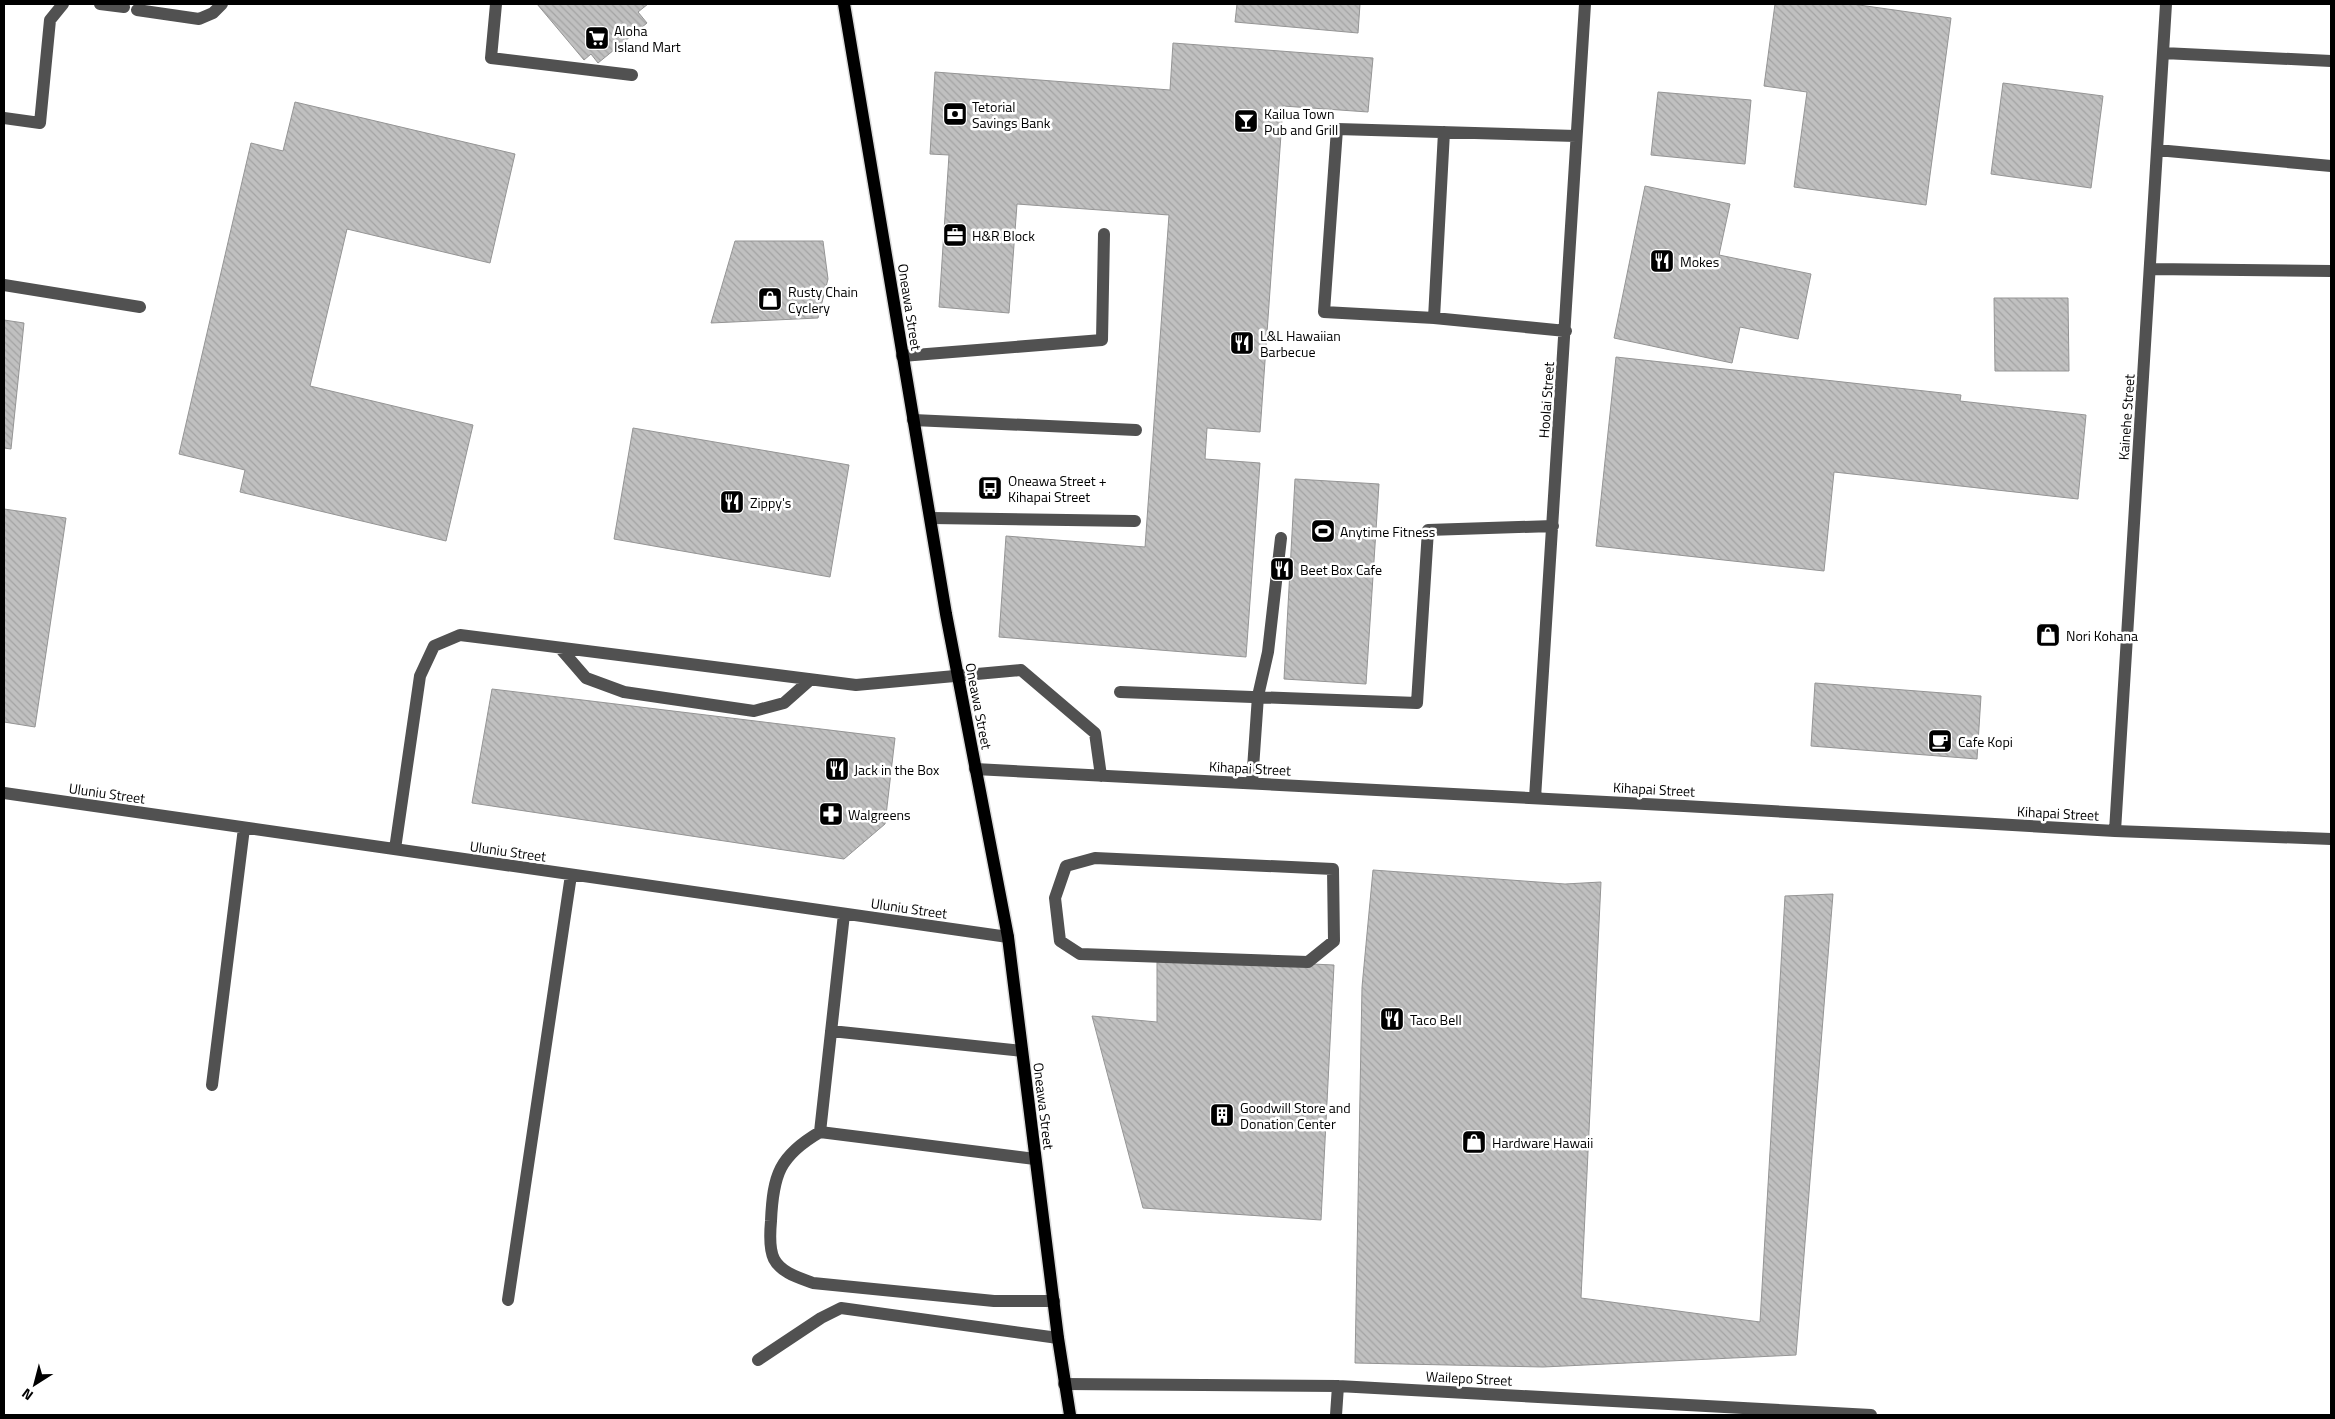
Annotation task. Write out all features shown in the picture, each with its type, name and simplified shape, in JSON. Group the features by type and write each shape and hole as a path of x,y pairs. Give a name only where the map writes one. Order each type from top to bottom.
{"main road":[{"name":"Oneawa Street","path":"844,4 913,420 975,769 1008,937 1058,1338 1070,1415"}],"street":[{"path":"4,118 40,123 50,20 63,4"},
{"path":"100,4 199,19 213,13 222,4"},
{"path":"496,4 491,58 632,75"},
{"name":"Hoolai Street","path":"1535,798 1566,330 1585,4"},
{"name":"Kainehe Street","path":"2115,831 2166,4"},
{"path":"2163,53 2331,61"},
{"path":"1566,330 1434,318 1324,312 1337,129 1576,136"},
{"path":"1434,318 1444,132"},
{"path":"2157,150 2331,166"},
{"path":"902,356 1102,340 1104,234"},
{"path":"2150,269 2331,271"},
{"path":"4,285 140,306"},
{"path":"913,420 1136,430"},
{"path":"931,518 1135,521"},
{"path":"1120,692 1417,703 1428,530 1553,526"},
{"path":"1252,783 1258,696 1268,652 1281,538"},
{"path":"395,849 420,676 434,646 460,635 856,685 1021,670 1096,733 1101,776"},
{"path":"560,648 586,678 624,692 754,711 784,703 810,680"},
{"name":"Kihapai Street","path":"975,769 2115,831 2331,839"},
{"name":"Uluniu Street","path":"4,793 1008,937"},
{"path":"212,1085 244,828"},
{"path":"1094,858 1333,869 1334,941 1308,962 1080,954 1060,941 1055,898 1066,866 1094,858"},
{"path":"508,1300 571,875"},
{"path":"820,1132 844,914"},
{"path":"831,1031 1022,1051"},
{"path":"1035,1159 820,1132 799,1144 784,1163 773,1187 770,1234 774,1259 788,1273 813,1283 994,1301 1054,1301"},
{"path":"758,1360 821,1318 841,1308 1058,1338"},
{"name":"Wailepo Street","path":"1064,1384 1338,1386 1871,1415"},
{"path":"1336,1415 1338,1386"}],"building":[{"name":"Aloha Island Mart","path":"537,4 648,4 638,12 647,23 598,63 591,54 584,60"},
{"path":"1237,4 1360,4 1358,33 1235,22"},
{"path":"1775,4 1852,4 1951,18 1926,205 1794,187 1807,92 1764,86"},
{"path":"1173,43 1373,58 1368,112 1283,106 1260,432 1207,428 1205,459 1260,463 1246,657 999,637 1006,536 1145,547 1169,215 1017,204 1009,313 939,307 949,155 930,154 935,72 1170,90"},
{"path":"2003,83 2103,96 2091,188 1991,174"},
{"path":"1658,92 1751,100 1745,164 1651,155"},
{"path":"295,102 515,154 490,263 347,229 310,386 473,425 446,541 240,492 245,470 179,454 251,143 283,151"},
{"path":"1645,186 1730,204 1719,255 1811,274 1798,339 1740,327 1732,363 1614,338"},
{"name":"Rusty Chain Cyclery","path":"735,241 823,241 828,279 818,318 711,323"},
{"path":"1994,298 2068,298 2069,371 1995,371"},
{"path":"4,320 24,323 11,449 4,448"},
{"path":"1616,357 1961,395 1960,401 2086,415 2078,499 1834,472 1824,571 1596,546"},
{"name":"Zippy's","path":"633,428 849,465 830,577 614,539"},
{"path":"1295,479 1379,484 1366,684 1284,679"},
{"path":"4,509 66,518 35,727 4,722"},
{"path":"1815,683 1981,696 1977,759 1811,746"},
{"name":"Walgreens","path":"492,689 895,738 885,824 844,859 472,803"},
{"name":"Hardware Hawaii","path":"1373,870 1565,884 1601,882 1581,1298 1760,1322 1785,896 1833,894 1796,1355 1543,1367 1355,1363 1362,987"},
{"name":"Goodwill Store and Donation Center","path":"1157,957 1334,965 1321,1220 1143,1208 1092,1016 1157,1022"}],"place":[{"name":"Aloha Island Mart","path":"597,38"},
{"name":"Tetorial Savings Bank","path":"955,114"},
{"name":"Kailua Town Pub and Grill","path":"1246,121"},
{"name":"H&R Block","path":"955,235"},
{"name":"Mokes","path":"1662,261"},
{"name":"Rusty Chain Cyclery","path":"770,299"},
{"name":"L&L Hawaiian Barbecue","path":"1242,343"},
{"name":"Oneawa Street + Kihapai Street","path":"990,488"},
{"name":"Zippy's","path":"732,502"},
{"name":"Anytime Fitness","path":"1323,531"},
{"name":"Beet Box Cafe","path":"1282,569"},
{"name":"Nori Kohana","path":"2048,635"},
{"name":"Cafe Kopi","path":"1940,741"},
{"name":"Jack in the Box","path":"837,769"},
{"name":"Walgreens","path":"831,814"},
{"name":"Taco Bell","path":"1392,1019"},
{"name":"Goodwill Store and Donation Center","path":"1222,1115"},
{"name":"Hardware Hawaii","path":"1474,1142"}]}
